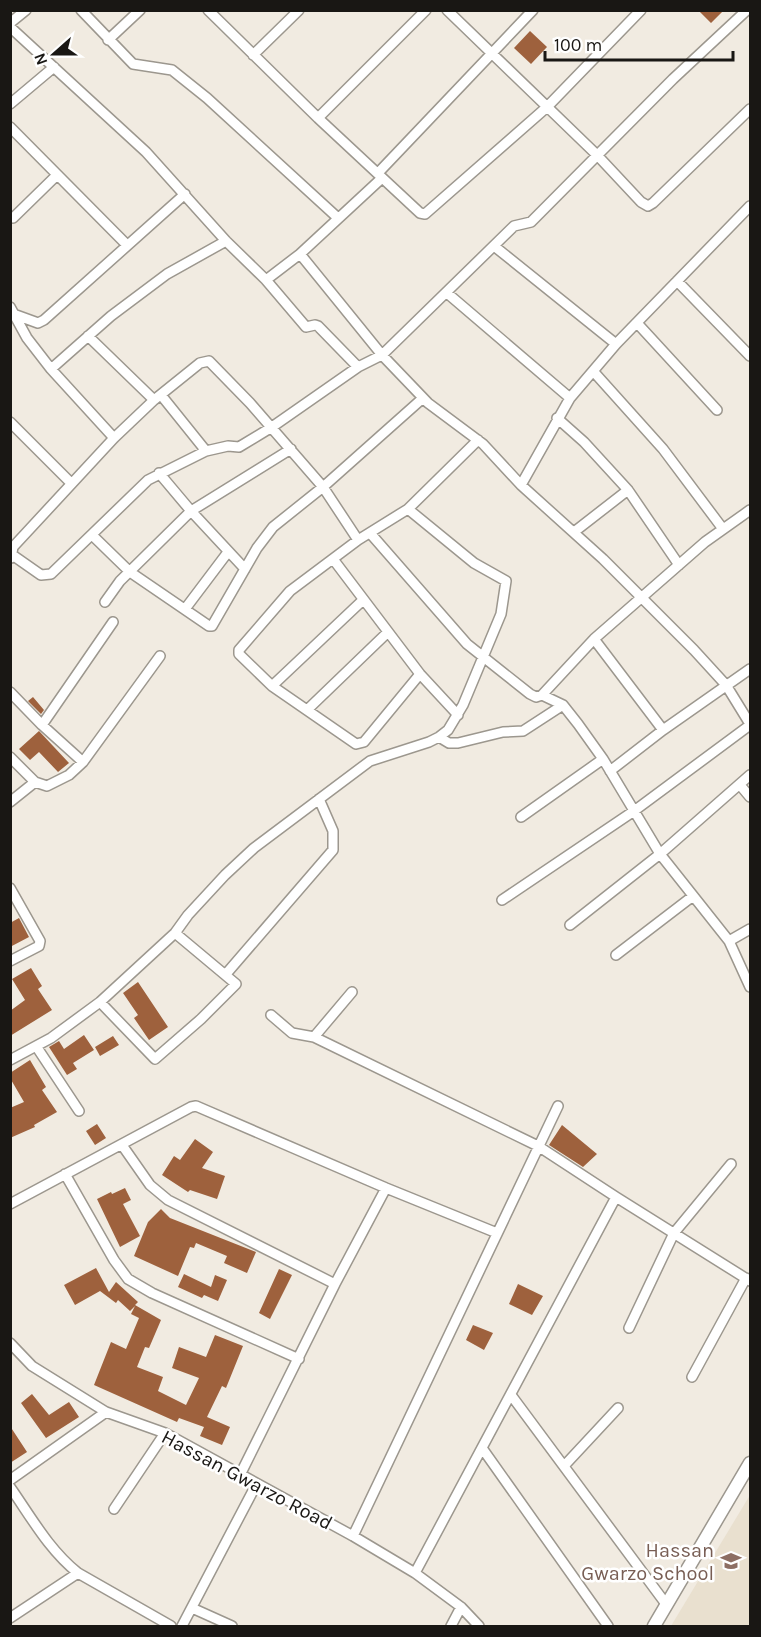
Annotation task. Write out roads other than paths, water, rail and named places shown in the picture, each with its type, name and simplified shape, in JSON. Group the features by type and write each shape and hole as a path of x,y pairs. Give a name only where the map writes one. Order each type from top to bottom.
{"street":[{"path":"26,10 10,25 146,152 226,241 266,280 306,327 318,326 358,367"},
{"path":"81,10 133,64 172,70 216,106 338,218"},
{"path":"108,40 140,10"},
{"path":"208,10 318,118 420,213 425,214 547,107 640,10"},
{"path":"253,55 299,10"},
{"path":"318,118 426,10"},
{"path":"447,10 597,155 641,202 648,206 750,109"},
{"path":"266,280 300,254 338,218 533,10"},
{"path":"11,554 41,576 51,574 159,472 206,451 228,446 239,447 272,427 358,367 382,355 514,226 531,222 673,79 747,10"},
{"path":"10,104 54,68"},
{"path":"10,127 127,245"},
{"path":"13,218 57,175"},
{"path":"13,311 38,323 44,320 185,194"},
{"path":"521,485 570,398 616,344 750,206"},
{"path":"51,369 111,316 167,274 226,241"},
{"path":"494,246 616,344"},
{"path":"300,254 382,355 423,398 496,456 521,485 642,597 726,685 748,713 750,725 634,811 502,900"},
{"path":"677,281 750,356"},
{"path":"447,293 570,398"},
{"path":"13,311 27,339 114,438"},
{"path":"637,322 717,410"},
{"path":"88,336 157,397 206,451"},
{"path":"10,559 13,547 114,438 157,397 200,363 209,361 291,449 322,487 358,540"},
{"path":"593,371 663,449 723,529"},
{"path":"92,535 130,572 212,626 245,568 273,527 423,398"},
{"path":"557,418 585,442 628,490 679,565"},
{"path":"10,422 71,483"},
{"path":"420,674 360,743 356,744 272,686 241,658 239,650 290,591 358,540 408,509 478,440"},
{"path":"105,602 120,581 191,511 291,449"},
{"path":"159,472 191,511 245,568"},
{"path":"574,532 628,490"},
{"path":"10,1060 51,1038 100,1002 175,933 188,915 234,865 357,770 370,761 439,737 448,730 458,715 501,614 506,581 483,570 408,509"},
{"path":"370,532 468,644 536,697 542,695 594,639 679,565 723,529 749,513"},
{"path":"185,609 228,552"},
{"path":"333,559 420,674 458,715"},
{"path":"272,686 363,600"},
{"path":"42,725 113,622"},
{"path":"307,710 388,632"},
{"path":"594,639 663,730"},
{"path":"10,757 35,782 47,786 69,775 83,762 160,656"},
{"path":"610,771 663,730 750,669"},
{"path":"11,695 83,762"},
{"path":"542,695 562,705 603,759 660,854 729,941 750,987"},
{"path":"439,737 449,743 458,743 503,732 518,732 562,705"},
{"path":"521,817 603,759"},
{"path":"570,925 660,854 750,775"},
{"path":"10,802 35,782"},
{"path":"740,784 750,797"},
{"path":"226,974 333,850 333,831 319,799"},
{"path":"10,888 40,944 10,961"},
{"path":"615,955 693,896"},
{"path":"729,941 750,929"},
{"path":"100,1002 156,1059 236,985 226,974 175,933"},
{"path":"314,1037 352,992"},
{"path":"271,1015 292,1034 314,1037 538,1146 748,1279 692,1377"},
{"path":"36,1046 79,1111"},
{"path":"10,1204 196,1106 497,1233"},
{"path":"353,1536 558,1106"},
{"path":"122,1145 150,1185 168,1200 335,1284"},
{"path":"629,1328 674,1233 730,1164"},
{"path":"65,1174 114,1260 128,1279 152,1293 299,1359"},
{"path":"240,1475 335,1284 386,1188"},
{"path":"415,1573 616,1197"},
{"name":"Hassan Gwarzo Road","path":"10,1343 32,1366 106,1412 165,1433 256,1485 353,1536 415,1573 461,1607 479,1626"},
{"path":"511,1395 666,1604"},
{"path":"564,1466 618,1408"},
{"path":"10,1480 106,1412"},
{"path":"114,1509 165,1433"},
{"path":"482,1448 608,1626"},
{"path":"654,1626 750,1463"},
{"path":"182,1626 256,1485"},
{"path":"10,1487 54,1552 78,1573 171,1626"},
{"path":"10,1618 78,1573"},
{"path":"451,1626 461,1607"},
{"path":"192,1608 232,1626"}],"place":[{"name":"Hassan Gwarzo School","path":"731,1561"}]}
